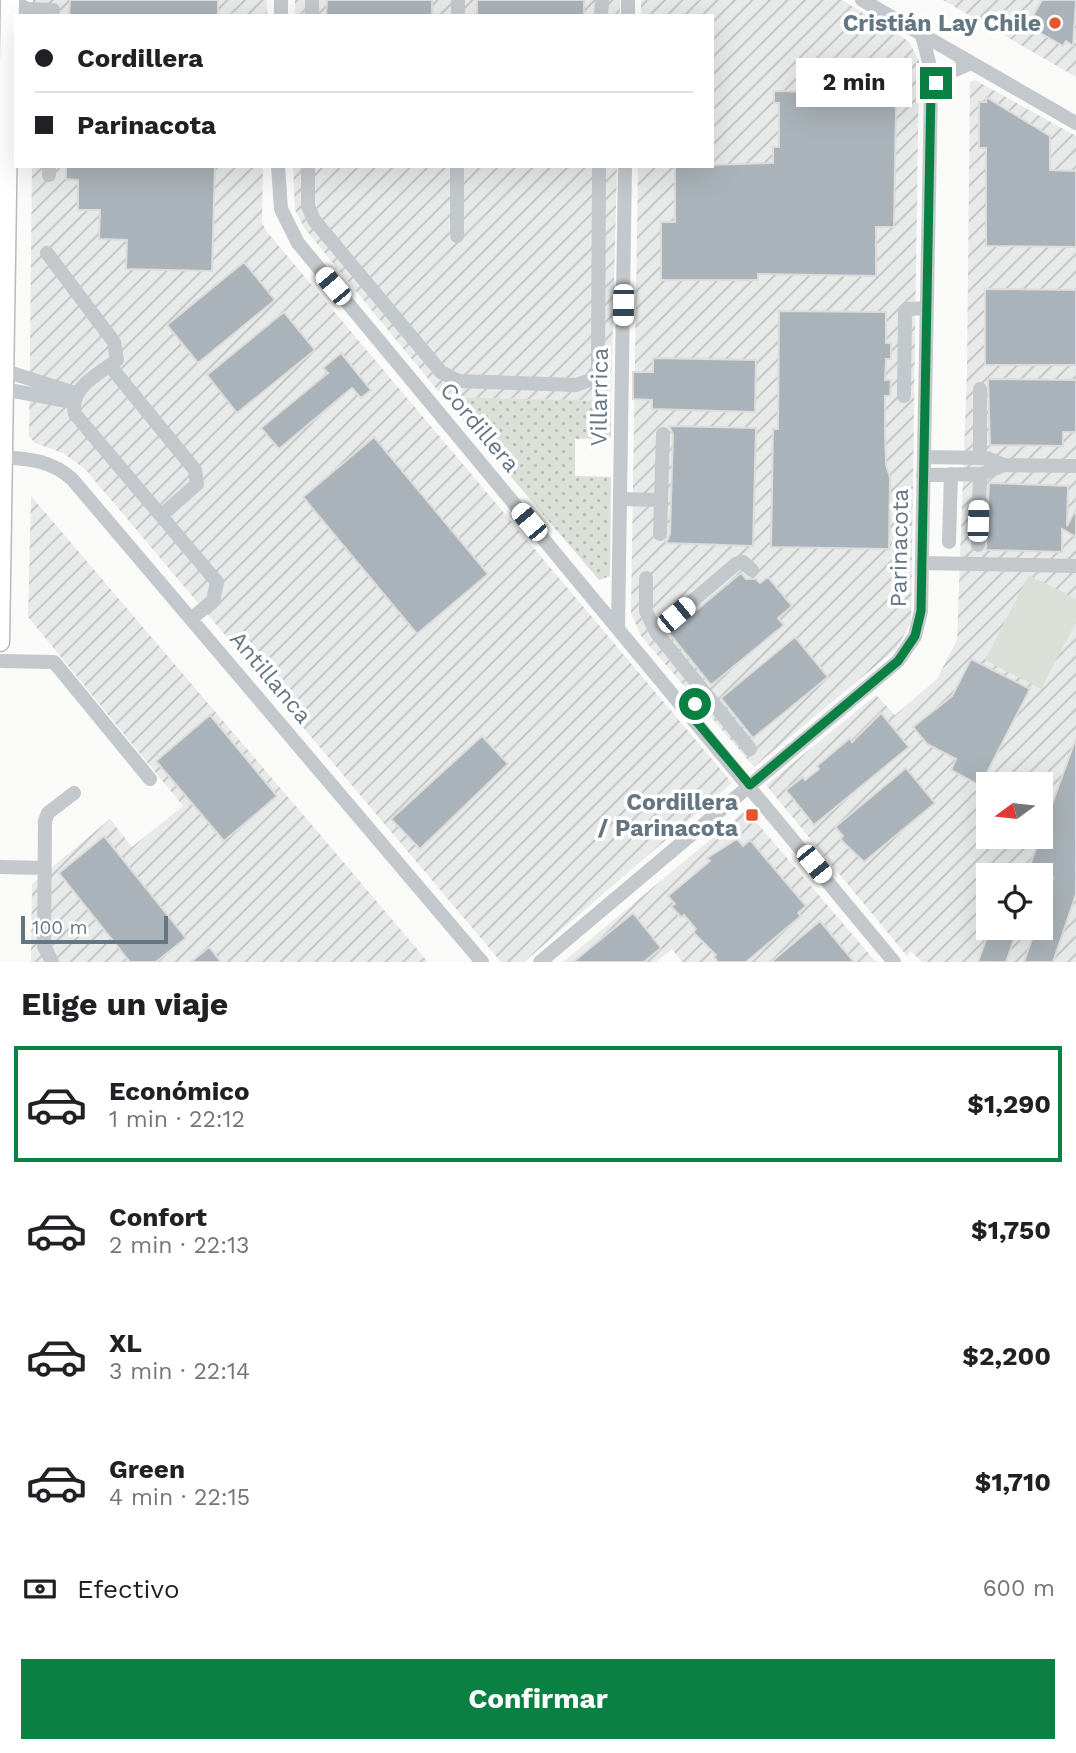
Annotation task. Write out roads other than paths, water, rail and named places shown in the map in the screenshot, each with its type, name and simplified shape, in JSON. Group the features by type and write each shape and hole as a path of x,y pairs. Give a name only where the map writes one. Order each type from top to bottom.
{"main road":[{"path":"0,642 5,380 4,114 13,27 11,0"}],"street":[{"path":"11,0 27,9 53,9"},
{"path":"862,0 1076,123"},
{"name":"Parinacota","path":"540,962 905,653 920,620 931,89 929,62 922,35"},
{"path":"931,89 948,73 971,63"},
{"name":"Cordillera","path":"278,168 281,209 298,243 894,962"},
{"path":"308,168 308,206 314,220 446,376 458,381 576,385 590,380 598,369 599,168"},
{"path":"457,168 457,236"},
{"name":"Villarrica","path":"618,629 625,168"},
{"path":"47,253 114,342 117,360 74,397"},
{"path":"904,396 905,312 907,309 926,309"},
{"path":"110,366 195,470 197,484 162,514"},
{"path":"5,380 74,397"},
{"path":"980,389 980,457"},
{"path":"74,397 75,414 217,582 213,601 191,620"},
{"path":"660,534 663,434"},
{"name":"Antillanca","path":"2,450 38,460 65,472 482,962"},
{"path":"923,457 980,457 1004,465 1076,466"},
{"path":"923,475 980,474 1004,465"},
{"path":"949,542 951,474"},
{"path":"978,545 980,474"},
{"path":"620,499 662,500"},
{"path":"656,632 737,564 743,562 752,570"},
{"path":"922,563 1076,566"},
{"path":"646,578 646,611 656,632 750,749"},
{"path":"0,661 54,662 150,779"},
{"path":"687,710 707,695"},
{"path":"52,962 44,946 46,816 74,793"},
{"path":"0,867 44,868"}],"place":[{"name":"Cristián Lay Chile","path":"1055,23"},
{"name":"Cordillera / Parinacota","path":"752,815"}]}
